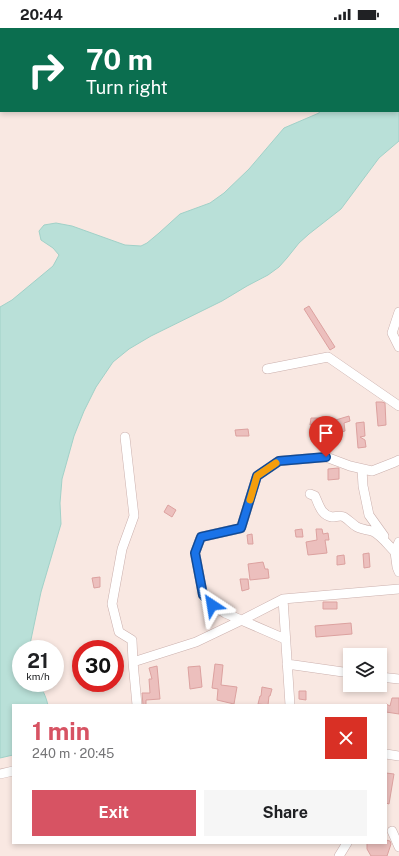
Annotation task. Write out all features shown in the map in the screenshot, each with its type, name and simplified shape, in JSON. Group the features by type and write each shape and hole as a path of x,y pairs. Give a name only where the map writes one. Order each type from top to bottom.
{"street":[{"path":"399,312 392,333 399,347"},
{"path":"268,369 328,357 399,406"},
{"path":"125,437 134,516 122,549 112,604 119,632 132,640 137,704"},
{"path":"285,639 226,613 212,605 203,595 195,553 201,537 241,528 257,476 279,461 326,457 350,466 372,471 399,460"},
{"path":"362,469 363,486 369,515 395,552 399,572"},
{"path":"310,494 315,496 320,508 325,514 332,517 341,516 358,528 372,532 382,538 395,552"},
{"path":"395,552 399,542"},
{"path":"133,662 196,642 282,599 399,589"},
{"path":"282,599 290,704"},
{"path":"287,664 343,672"},
{"path":"387,678 399,679"},
{"path":"387,754 399,756"},
{"path":"0,774 12,771"},
{"path":"392,831 399,847"},
{"path":"338,856 346,844"}],"water":[{"path":"320,112 399,112 399,141 379,158 341,209 299,243 279,267 268,275 222,301 151,336 129,349 113,362 96,387 74,436 62,479 60,503 61,524 41,592 31,640 12,640 12,692 44,692 48,704 12,704 12,755 0,758 0,307 12,300 53,266 59,255 53,248 41,240 39,231 44,225 56,223 72,226 125,245 141,246 147,243 180,214 210,203 224,193 249,169 284,128"}],"building":[{"path":"309,306 335,347 330,350 304,309"},
{"path":"376,402 385,403 386,425 378,426"},
{"path":"349,416 350,421 344,423 345,431 326,435 325,427 337,425 337,423 330,424 329,422"},
{"path":"311,418 323,418 324,425 310,425"},
{"path":"364,422 365,436 360,437 365,440 366,447 358,448 356,423"},
{"path":"248,429 249,436 236,436 235,430"},
{"path":"339,468 339,479 328,480 328,469"},
{"path":"168,505 176,510 172,517 164,512"},
{"path":"302,529 303,537 296,537 295,530"},
{"path":"316,529 322,529 323,534 328,533 329,540 325,540 327,553 308,555 306,542 317,540"},
{"path":"252,534 253,544 248,544 247,535"},
{"path":"369,553 370,567 364,568 363,554"},
{"path":"344,555 345,564 337,565 337,556"},
{"path":"263,562 265,569 268,569 269,578 250,580 248,564"},
{"path":"100,577 100,587 94,588 92,578"},
{"path":"240,579 248,579 249,589 242,591"},
{"path":"323,602 337,602 337,609 323,609"},
{"path":"351,623 352,634 316,637 315,626"},
{"path":"215,664 223,665 221,685 237,687 234,704 217,700 218,689 212,688"},
{"path":"157,666 160,699 146,700 146,704 143,704 142,693 150,693 149,679 152,679 149,668"},
{"path":"200,666 202,687 190,689 188,667"},
{"path":"262,687 272,689 268,704 258,704"},
{"path":"299,691 306,691 306,700 299,699"},
{"path":"392,698 399,698 399,714 387,712 387,704 390,706"},
{"path":"387,773 394,774 389,804 387,803"},
{"path":"387,840 390,841 391,844 387,856 371,856 367,849 367,844 387,844"}],"slow traffic":[{"path":"250,500 257,476 276,463"}],"route":[{"path":"212,605 203,595 195,553 201,537 241,528 257,476 279,461 326,457"}]}
